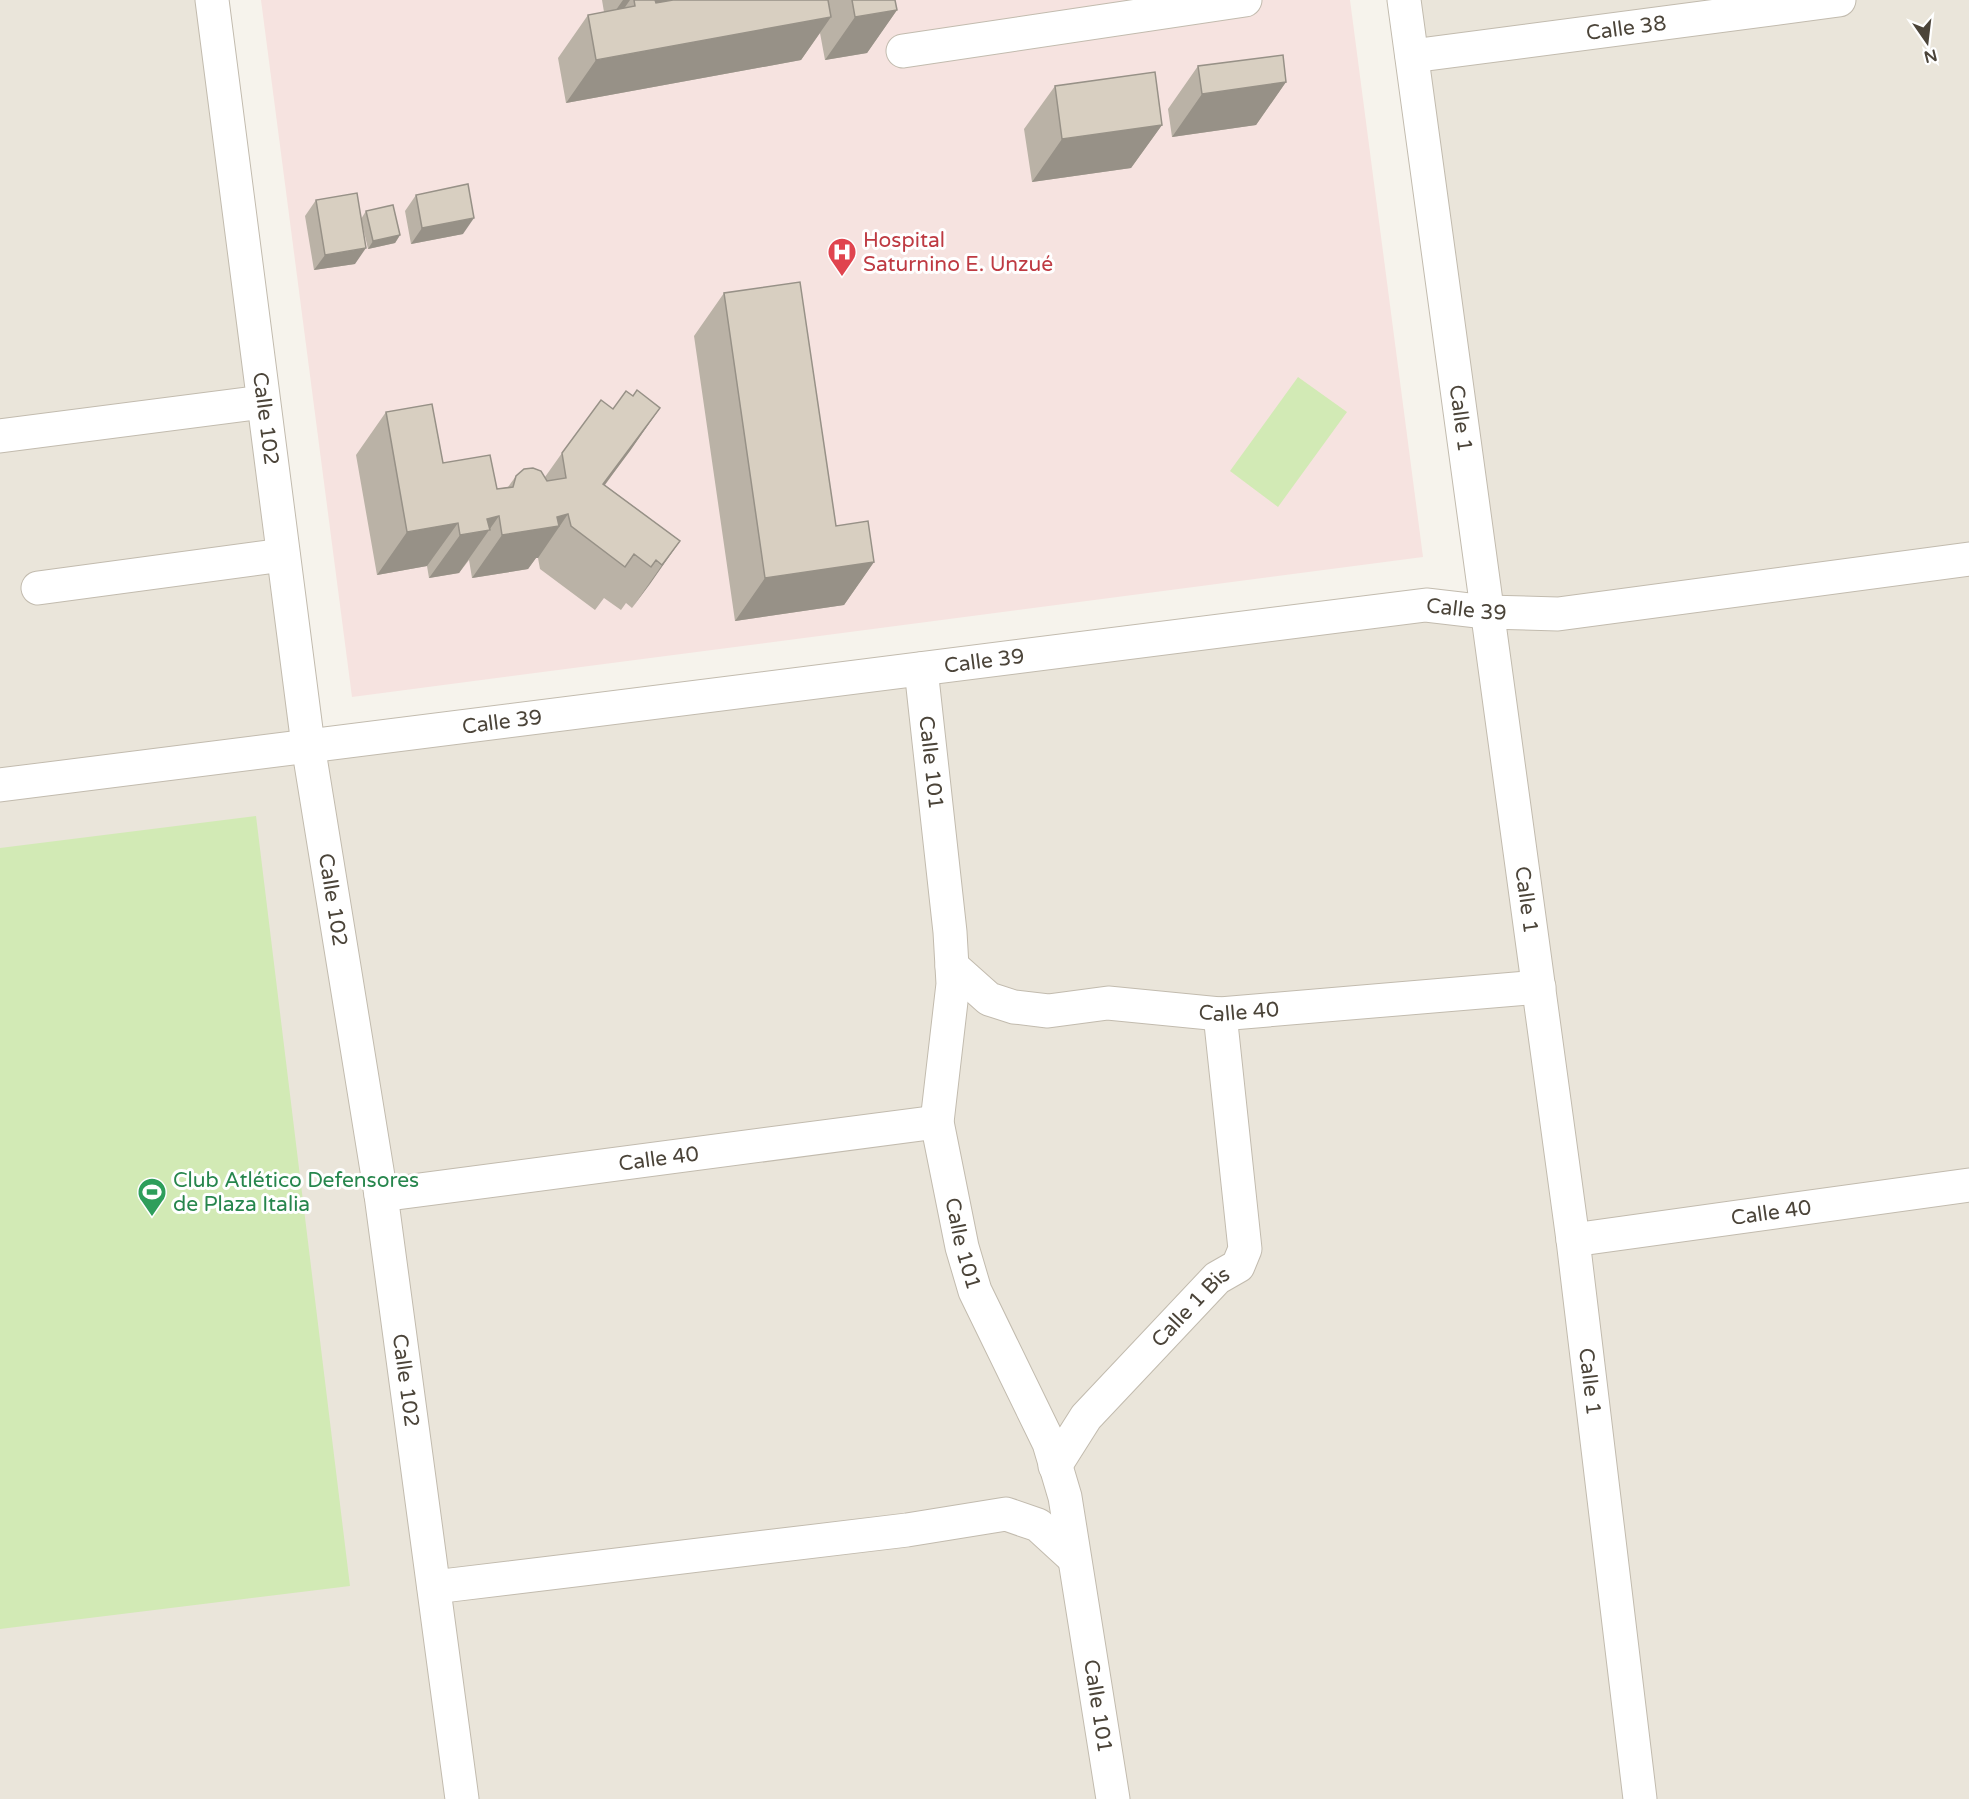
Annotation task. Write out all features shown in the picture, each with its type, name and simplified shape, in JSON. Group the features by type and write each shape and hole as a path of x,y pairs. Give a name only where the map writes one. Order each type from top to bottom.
{"street":[{"name":"Calle 102","path":"212,0 308,746 381,1195 462,1799"},
{"path":"903,51 1245,0"},
{"name":"Calle 1","path":"1404,0 1573,1240 1640,1799"},
{"name":"Calle 38","path":"1412,56 1839,0"},
{"path":"0,436 263,402"},
{"path":"38,588 283,555"},
{"name":"Calle 39","path":"0,785 1426,605 1486,612 1558,614 1969,559"},
{"name":"Calle 101","path":"921,669 953,984 937,1122 962,1247 975,1291 1049,1443 1065,1497 1113,1799"},
{"name":"Calle 40","path":"952,966 989,999 1014,1008 1048,1011 1108,1003 1220,1014 1539,987"},
{"name":"Calle 1 Bis","path":"1055,1466 1093,1409 1217,1278 1238,1266 1245,1249 1220,1014"},
{"name":"Calle 40","path":"381,1195 937,1122"},
{"name":"Calle 40","path":"1573,1240 1969,1185"},
{"path":"434,1587 896,1532 1006,1514 1038,1525 1074,1558"}],"shaded area":[{"path":"0,0 212,0 308,745 1486,612 1404,0 1969,0 1969,1799 0,1799"},
{"name":"Hospital Saturnino E. Unzué","path":"261,0 1350,0 1423,557 352,697"}],"green space":[{"path":"1298,377 1347,412 1278,507 1230,471"},
{"name":"Club Atlético Defensores de Plaza Italia","path":"256,816 350,1586 0,1629 0,848"}],"building":[{"path":"634,0 655,0 656,3 673,0 828,0 831,17 596,60 588,15 635,6"},
{"path":"852,0 895,0 897,10 855,17"},
{"path":"1283,55 1286,82 1202,94 1198,66"},
{"path":"1155,72 1162,125 1062,139 1055,86"},
{"path":"468,184 474,218 422,228 416,195"},
{"path":"357,193 366,248 325,255 316,200"},
{"path":"393,205 400,235 373,241 366,211"},
{"path":"800,282 836,526 868,521 874,562 765,578 724,293"},
{"path":"637,390 660,408 603,484 680,541 662,565 656,560 651,567 634,554 625,567 571,526 568,514 557,517 559,526 502,535 499,516 487,519 490,530 460,535 458,523 407,532 386,412 432,404 443,463 490,455 497,489 513,487 516,476 524,469 533,468 541,471 547,481 566,478 562,453 601,400 613,409 626,391 633,396"}],"place":[{"name":"Hospital Saturnino E. Unzué","path":"842,278"},
{"name":"Club Atlético Defensores de Plaza Italia","path":"152,1218"}]}
